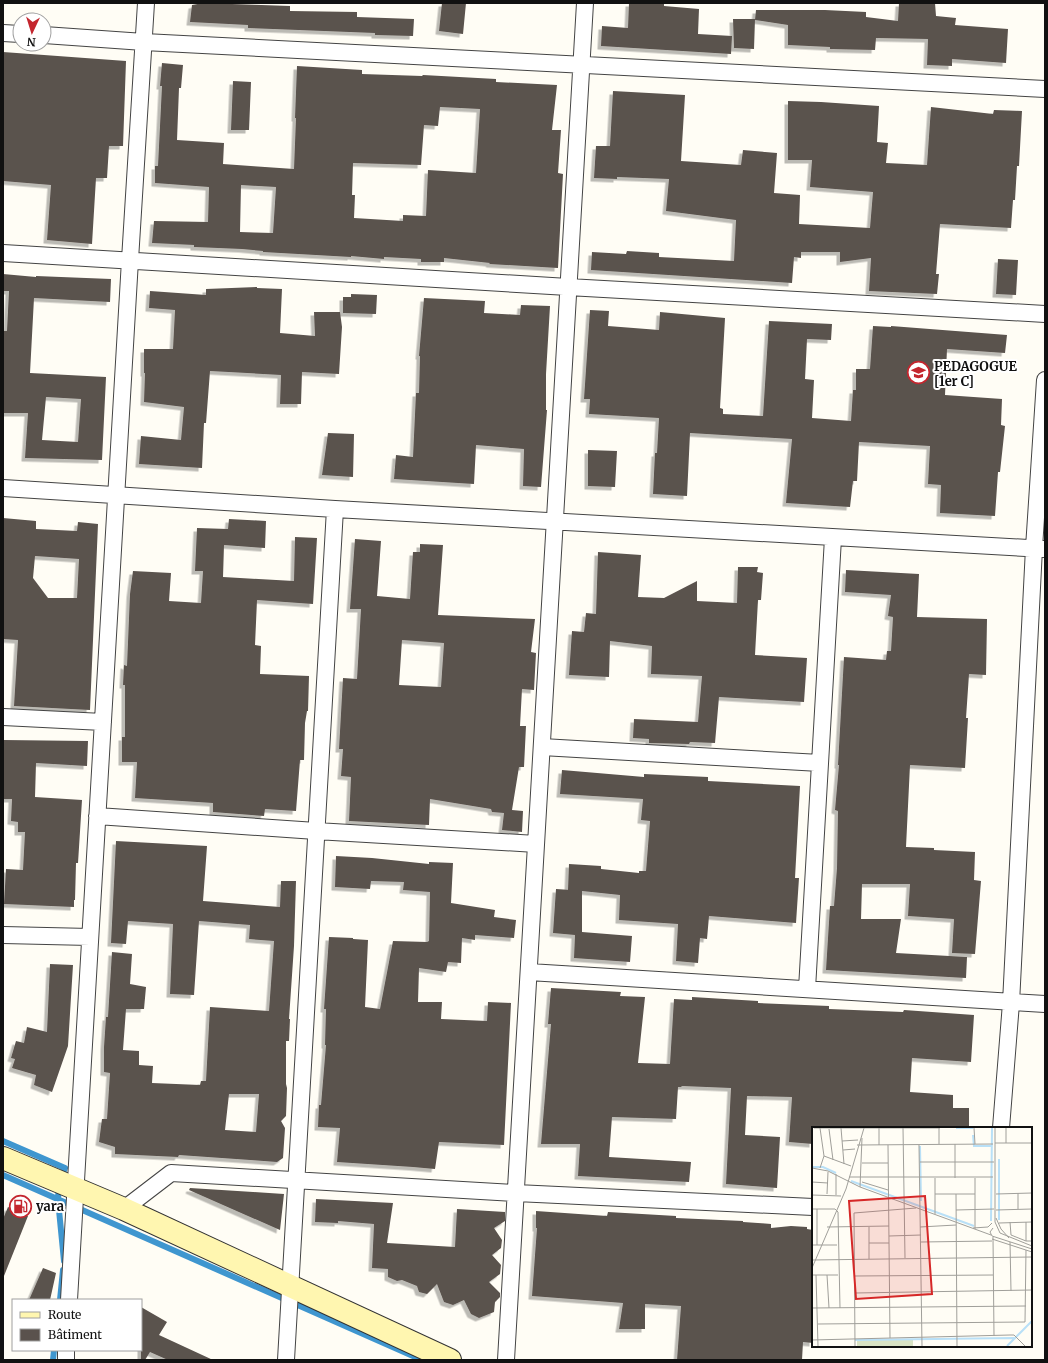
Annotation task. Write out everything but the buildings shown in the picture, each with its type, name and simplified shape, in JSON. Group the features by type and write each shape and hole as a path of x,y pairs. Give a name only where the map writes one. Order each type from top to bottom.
{"main road":[{"path":"3,1158 124,1209 450,1360"}],"street":[{"path":"69,1299 102,722 146,3"},
{"path":"506,1360 585,3"},
{"path":"52,36 1045,89"},
{"path":"3,253 1045,314"},
{"path":"1001,1127 1011,1003 1040,548 1045,380"},
{"path":"3,488 555,522 1040,548"},
{"path":"286,1360 335,509"},
{"path":"807,989 833,538"},
{"path":"3,717 102,722"},
{"path":"542,747 820,763"},
{"path":"97,816 536,844"},
{"path":"3,935 90,937"},
{"path":"529,972 1045,1004"},
{"path":"124,1209 171,1173 812,1208"}],"waterway":[{"path":"3,1141 65,1168 59,1182 58,1200 64,1261"},
{"path":"3,1175 422,1360"},
{"path":"60,1299 63,1270"},
{"path":"53,1360 54,1351"}],"place":[{"name":"PEDAGOGUE [1er C]","path":"918,373"},
{"name":"yara","path":"21,1206"}]}
